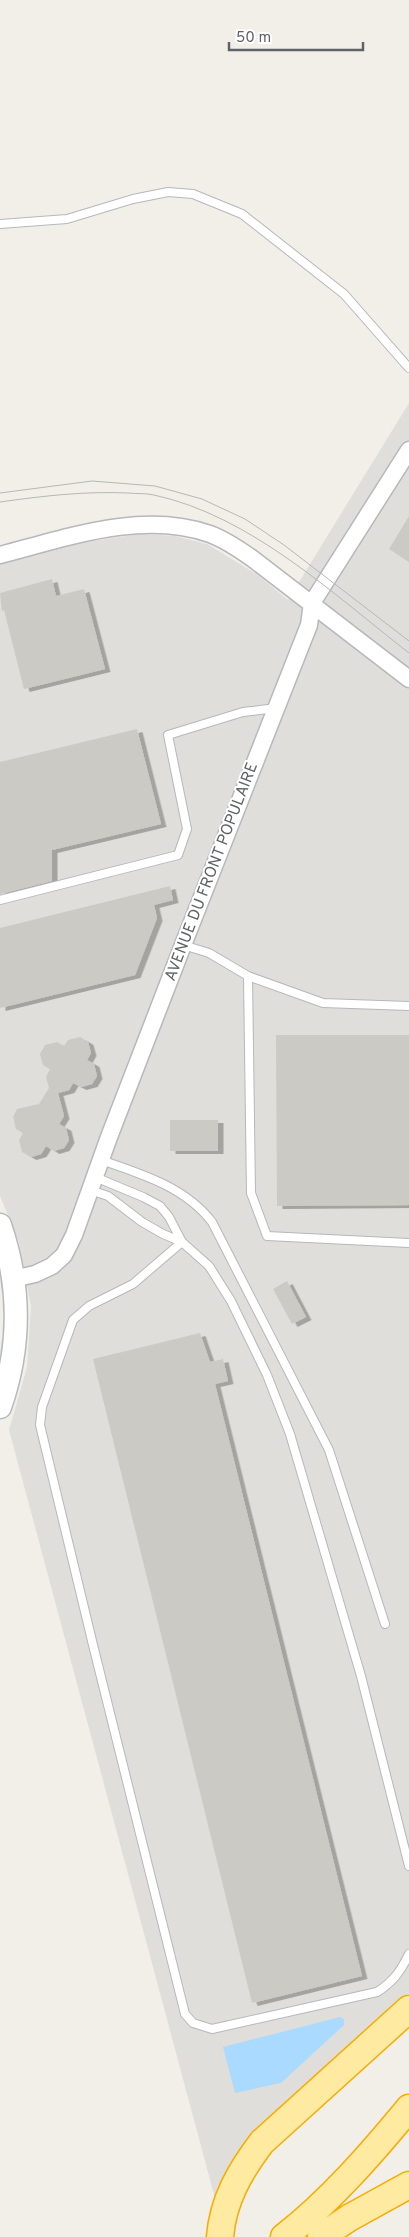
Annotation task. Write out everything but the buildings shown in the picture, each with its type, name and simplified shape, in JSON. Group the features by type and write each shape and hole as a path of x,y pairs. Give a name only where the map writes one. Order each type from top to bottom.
{"highway":[{"path":"220,2237 222,2218 231,2190 244,2165 262,2142 409,2009"},
{"path":"284,2237 302,2223 368,2158 409,2108"},
{"path":"321,2237 348,2218 409,2185"}],"main road":[{"path":"0,1225 13,1279 17,1311 16,1341 10,1374 0,1407"}],"street":[{"name":"AVENUE DU FRONT POPULAIRE","path":"13,1279 35,1274 52,1266 64,1255 74,1235 183,945 309,625 312,603 409,450"},
{"path":"0,555 83,534 125,527 155,525 183,527 210,534 230,543 409,678"}],"lane":[{"path":"0,224 67,219 133,199 168,192 193,194 242,214 344,294 409,368"},
{"path":"0,900 178,855 187,829 168,736 243,712 276,708"},
{"path":"183,945 209,953 248,976 323,1003 409,1006"},
{"path":"248,976 251,1193 267,1236 409,1243"},
{"path":"101,1160 181,1192 201,1207 212,1222 329,1450 385,1624"},
{"path":"93,1183 142,1222 182,1242 210,1266 231,1301 267,1375 290,1434 361,1676 409,1866"},
{"path":"93,1183 143,1197 160,1206 182,1242"},
{"path":"182,1242 134,1284 89,1306 73,1320 42,1407 40,1425 90,1636 185,2014 192,2023 212,2029 377,1992 391,1983 402,1969 409,1954"}],"shaded area":[{"path":"409,403 409,1993 252,2138 216,2202 9,1430 27,1367 31,1307 19,1242 0,1196 0,563 79,543 140,534 175,536 207,544 258,575 288,600"}],"water":[{"path":"340,2017 344,2019 344,2025 281,2083 235,2093 223,2047"}],"tram line":[{"path":"0,493 92,481 155,486 202,499 245,519 284,545 409,641"},
{"path":"0,502 64,494 112,493 151,494 190,505 224,520 289,560 409,653"}]}
